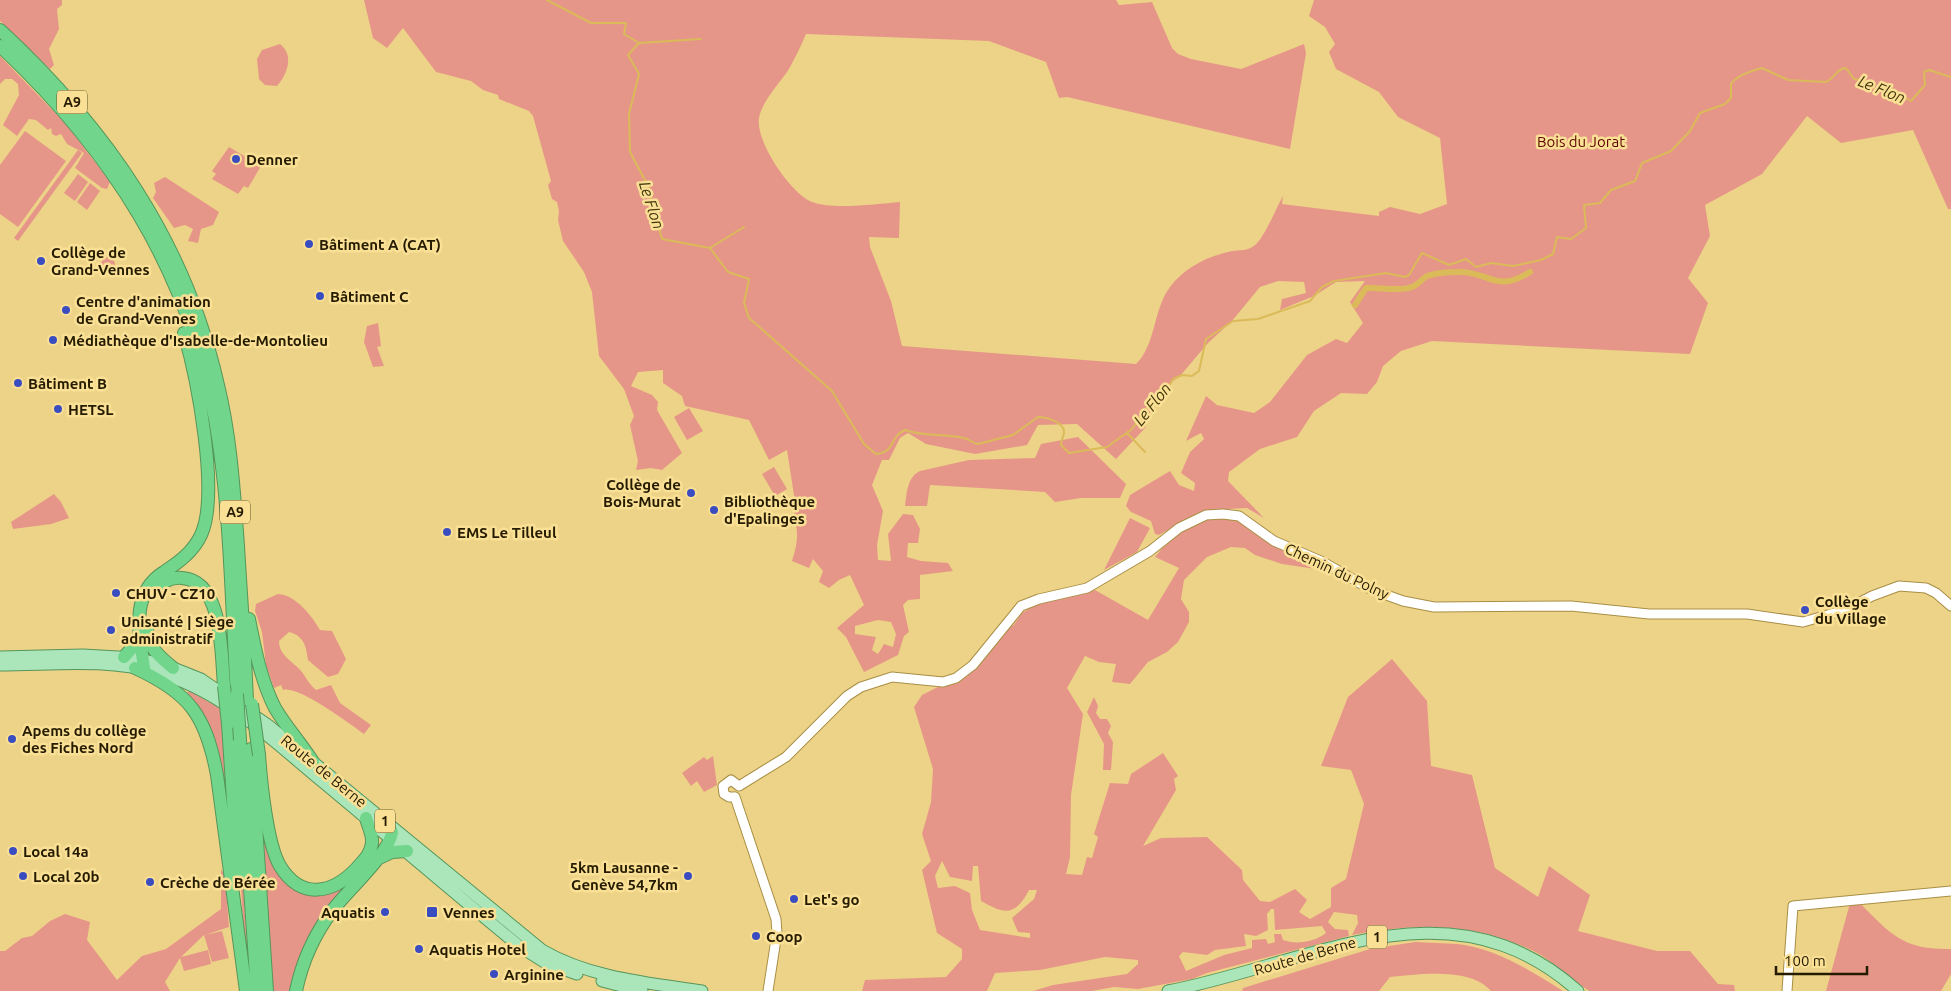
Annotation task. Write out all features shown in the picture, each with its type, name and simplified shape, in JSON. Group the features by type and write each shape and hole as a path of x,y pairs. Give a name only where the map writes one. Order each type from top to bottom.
{"highway":[{"name":"A9","path":"0,30 82,113 149,230 178,291 195,339 208,388 222,472 245,700 255,752 267,991"},
{"name":"A9","path":"0,46 62,108 127,189 177,263 210,352 228,436 239,570 245,657 245,700 240,740 256,991"},
{"path":"127,189 158,262 182,326 198,391 207,469 206,511 202,532 188,554 155,578 146,590 139,613 141,665 179,693 194,711 207,735 217,775 244,968"},
{"path":"239,570 256,649 270,696 281,717 313,762"},
{"path":"173,668 154,652 149,643 146,622 152,594 162,583 174,578 184,578 201,585 213,604 217,621 228,724 246,991"},
{"path":"124,656 133,647 140,634"},
{"path":"255,752 275,856 286,874 295,883 318,890 331,887 346,879 370,851 372,838 366,818"},
{"path":"296,991 305,958 318,931 339,902 377,859 391,839 391,830 386,822"},
{"path":"377,859 392,852 407,851"}],"main road":[{"name":"Route de Berne","path":"0,657 124,656 184,683 230,708 407,851 514,942 536,958 565,971 642,991"},
{"name":"Route de Berne","path":"0,665 84,663 173,668 219,690 268,725 524,938 550,955 568,964 598,973 702,991"},
{"name":"Route de Berne","path":"1168,991 1237,975 1365,939 1423,932 1465,935 1506,947 1551,970 1578,991"}],"street":[{"name":"Chemin du Polny","path":"740,786 786,757 847,696 863,685 892,678 943,682 962,675 973,665 1021,606 1039,599 1087,588 1150,552 1179,528 1206,515 1223,514 1245,519 1274,541 1324,562 1370,589 1403,601 1434,607 1571,606 1650,614 1748,614 1803,622 1845,610 1872,596 1900,586 1926,588 1936,593 1951,606"},
{"path":"731,780 740,786 740,791 734,797 724,794 723,786 731,780"},
{"path":"734,797 776,919 777,933 768,991"},
{"path":"1787,991 1793,906 1951,891"}],"green space":[{"path":"0,0 62,0 62,5 57,9 59,29 49,49 54,65 50,69 0,21"},
{"name":"Bois du Jorat","path":"364,0 1116,0 1119,5 1152,2 1172,48 1178,54 1191,59 1241,69 1304,44 1306,53 1290,149 1067,97 1059,98 1046,62 989,41 806,34 789,69 764,105 759,118 759,128 768,153 776,166 794,189 812,202 831,206 843,206 900,202 899,238 869,237 870,247 891,301 902,346 1136,364 1143,356 1147,347 1164,296 1176,280 1190,268 1206,259 1223,253 1246,250 1254,246 1266,230 1283,196 1282,204 1379,216 1379,212 1390,207 1420,214 1447,204 1440,138 1398,117 1379,92 1336,69 1329,52 1335,44 1325,27 1309,16 1314,0 1951,0 1951,209 1948,209 1913,130 1841,143 1807,116 1762,174 1705,205 1710,236 1688,278 1708,303 1690,354 1432,341 1401,351 1383,366 1377,382 1367,394 1341,393 1314,411 1297,437 1260,449 1229,472 1228,481 1264,518 1247,508 1208,510 1192,516 1159,535 1155,534 1151,521 1131,512 1126,506 1130,495 1170,471 1179,485 1194,491 1195,483 1181,473 1190,452 1204,439 1201,433 1186,441 1206,396 1217,405 1254,413 1270,402 1307,355 1336,339 1347,343 1363,323 1350,302 1365,281 1336,282 1314,296 1280,310 1282,299 1306,293 1304,282 1278,281 1260,287 1232,321 1208,343 1180,376 1158,392 1145,428 1116,459 1077,424 1038,425 1027,445 975,454 926,444 908,433 900,438 889,460 882,460 872,485 883,511 877,545 878,560 891,561 888,534 903,514 913,515 920,529 918,543 908,543 907,557 921,561 948,563 953,571 920,575 920,599 908,600 903,605 909,632 904,636 898,655 864,672 846,637 837,628 864,605 850,575 839,580 829,588 819,582 823,571 813,559 809,568 792,561 797,539 793,516 796,508 787,450 769,460 749,420 685,406 682,396 663,383 663,370 638,372 631,386 652,395 658,402 657,410 682,453 662,470 651,468 636,470 638,461 630,425 634,416 624,389 599,356 592,292 584,272 563,241 558,220 557,202 552,199 548,185 551,181 533,116 529,111 499,99 498,95 483,90 471,81 436,72 403,28 387,48 373,38","holes":["878,620 891,622 896,634 893,647 884,644 878,654 872,650 876,637 855,634 855,626"]},
{"path":"280,44 287,53 288,59 284,76 277,86 265,85 259,79 257,59 262,50"},
{"path":"0,56 66,124 110,182 107,189 102,188 75,168 84,153 67,144 61,134 56,136 52,134 51,128 48,130 36,120 29,119 17,136 3,125 19,95 18,84 12,79 5,79 0,84"},
{"path":"25,131 66,161 18,227 0,214 0,165"},
{"path":"229,147 261,166 248,188 244,186 238,194 212,179 216,174 212,171"},
{"path":"78,150 82,153 18,241 14,238"},
{"path":"78,174 88,182 75,201 64,193"},
{"path":"165,177 219,212 213,225 201,229 198,243 188,241 193,229 185,225 174,228 153,198 156,192 154,183"},
{"path":"90,183 100,191 87,210 77,202"},
{"path":"105,257 111,257 115,264 111,271 105,271 101,267 101,261"},
{"path":"378,323 381,346 377,347 384,366 373,367 364,342 367,326"},
{"path":"689,408 703,431 687,440 674,417"},
{"path":"1078,437 1126,484 1120,498 1081,498 1055,502 1045,492 930,485 927,506 905,506 910,481 920,471 969,460 1035,458 1041,444"},
{"path":"774,467 787,489 775,496 762,474"},
{"path":"54,494 61,502 69,518 51,524 13,529 11,522"},
{"path":"1130,518 1150,528 1137,552 1104,570"},
{"path":"1212,518 1236,519 1323,566 1323,570 1282,564 1255,555 1245,548 1231,547 1207,557 1184,580 1181,599 1189,612 1189,622 1178,642 1167,652 1148,662 1130,684 1112,682 1116,664 1099,662 1085,656 1067,688 1083,714 1071,795 1070,857 1066,874 1082,875 1087,857 1092,858 1098,837 1094,834 1110,783 1128,784 1131,774 1163,753 1178,776 1174,779 1176,790 1143,846 1161,838 1207,837 1242,870 1243,880 1260,901 1270,902 1295,889 1307,900 1299,912 1310,919 1331,907 1331,888 1346,879 1364,804 1351,770 1321,766 1348,697 1392,659 1427,701 1431,766 1472,775 1495,868 1538,897 1549,866 1590,895 1578,931 1657,951 1690,951 1718,984 1734,985 1735,991 1590,991 1541,955 1495,936 1472,931 1425,927 1401,928 1352,935 1358,923 1357,915 1334,912 1328,922 1335,929 1348,930 1349,936 1207,973 1192,979 1138,989 1114,987 1092,991 1033,991 1053,985 1127,974 1138,964 1138,960 1105,957 1040,970 995,973 987,991 862,991 865,980 946,977 962,959 962,949 937,933 922,870 931,861 922,834 931,802 933,769 914,707 922,695 962,675 1009,622 1013,626 1022,613 1037,604 1095,590 1148,620 1179,568 1155,557 1173,538","holes":["942,861 950,877 972,881 973,866 978,866 981,901 996,909 1008,911 1014,909 1024,899 1029,890 1037,890 1034,899 1012,918 1018,932 1030,933 1030,938 980,930 972,910 970,893 955,886 938,888 935,876","1271,909 1274,909 1275,930 1322,926 1326,933 1316,939 1305,942 1288,942 1283,940 1281,934 1274,934 1275,942 1268,944 1266,939 1252,940 1252,948 1224,955 1186,971 1179,956 1183,952 1207,955 1215,950 1246,946 1244,934 1256,936 1268,930 1267,914"]},
{"path":"278,594 291,598 303,607 320,630 332,631 346,659 338,674 328,677 308,660 303,642 298,636 289,632 279,641 281,651 302,672 316,690 331,685 340,703 371,725 364,734 312,699 300,693 283,690 281,685 274,688 266,665 262,632 255,611 256,604"},
{"path":"189,691 221,709 234,877 216,758 185,695"},
{"path":"1094,697 1098,706 1096,713 1100,719 1107,719 1111,726 1108,733 1113,742 1111,770 1103,770 1104,744 1087,712"},
{"path":"229,716 232,716 250,991 248,991"},
{"path":"713,756 717,785 704,792 697,781 691,786 682,773 704,757 707,760"},
{"path":"261,798 273,856 304,890 352,876 292,991 273,991"},
{"path":"221,869 225,876 229,927 205,935 222,931 229,958 212,962 204,935 181,957 208,950 211,964 184,971 180,958 165,982 170,991 0,991 0,951 5,951 22,938 32,936 50,921 65,914 90,922 87,940 117,980 142,956 166,949 221,909"},
{"path":"1850,903 1860,903 1890,932 1910,943 1921,947 1951,949 1951,974 1941,991 1826,991"},
{"path":"1415,942 1457,944 1486,950 1513,961 1563,991 1491,991 1482,983 1471,978 1458,975 1429,974 1390,977 1379,991 1242,991 1243,988 1370,949"}],"waterway":[{"name":"Le Flon","path":"547,0 591,23 626,23 624,34 639,43 628,55 639,74 629,114 630,152 648,186 662,239 710,248 728,272 749,279 744,303 749,318 832,391 864,444 876,454 887,450 897,436 905,430 919,434 957,437 978,444 1013,435 1038,417 1050,419 1061,426 1064,433 1061,445 1069,453 1107,447 1132,429 1149,405 1164,395 1173,379 1182,375 1192,376 1199,371 1206,339 1233,321 1258,319 1310,301 1322,287 1334,281 1386,273 1405,277 1409,275 1422,253 1449,265 1466,259 1476,267 1491,263 1513,266 1541,260 1553,254 1557,237 1571,239 1586,228 1584,205 1600,203 1611,190 1635,181 1642,163 1671,151 1690,131 1700,113 1725,104 1731,98 1731,84 1737,78 1749,72 1762,68 1788,80 1826,82 1840,70 1846,68 1854,79 1867,81 1876,90 1894,91 1911,101 1925,85 1924,72 1929,70 1951,77"},
{"path":"639,43 701,39"},
{"path":"710,248 744,227"},
{"path":"1355,305 1366,288 1395,289 1412,287 1427,276 1434,274 1451,272 1469,273 1493,280 1508,281 1530,272"},
{"path":"1127,433 1145,452"}],"place":[{"name":"Denner","path":"236,159"},
{"name":"Bâtiment A (CAT)","path":"309,244"},
{"name":"Collège de Grand-Vennes","path":"41,261"},
{"name":"Bâtiment C","path":"320,296"},
{"name":"Centre d'animation de Grand-Vennes","path":"66,310"},
{"name":"Médiathèque d'Isabelle-de-Montolieu","path":"53,340"},
{"name":"Bâtiment B","path":"18,383"},
{"name":"HETSL","path":"58,409"},
{"name":"Collège de Bois-Murat","path":"691,493"},
{"name":"Bibliothèque d'Epalinges","path":"714,510"},
{"name":"EMS Le Tilleul","path":"447,532"},
{"name":"CHUV - CZ10","path":"116,593"},
{"name":"Collège du Village","path":"1805,610"},
{"name":"Unisanté | Siège administratif","path":"111,630"},
{"name":"Apems du collège des Fiches Nord","path":"12,739"},
{"name":"Local 14a","path":"13,851"},
{"name":"Local 20b","path":"23,876"},
{"name":"5km Lausanne - Genève 54,7km","path":"688,876"},
{"name":"Crèche de Bérée","path":"150,882"},
{"name":"Let's go","path":"794,899"},
{"name":"Aquatis","path":"385,912"},
{"name":"Vennes","path":"432,912"},
{"name":"Coop","path":"756,936"},
{"name":"Aquatis Hotel","path":"419,949"},
{"name":"Arginine","path":"494,974"}]}
